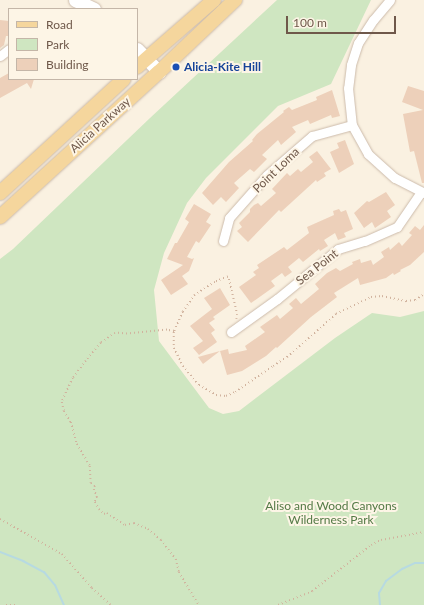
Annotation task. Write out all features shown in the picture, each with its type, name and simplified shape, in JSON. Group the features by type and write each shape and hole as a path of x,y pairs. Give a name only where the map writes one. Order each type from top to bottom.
{"main road":[{"path":"140,58 214,0"},
{"name":"Alicia Parkway","path":"0,217 160,72 235,0"},
{"name":"Alicia Parkway","path":"0,193 123,80"}],"street":[{"path":"75,0 92,8"},
{"path":"390,0 373,20 358,43 351,65 348,88 352,124 368,154 395,178 422,193"},
{"path":"0,56 8,50"},
{"path":"140,58 160,72"},
{"name":"Point Loma","path":"223,241 229,218 267,175 312,136 352,124"},
{"name":"Sea Point","path":"231,332 277,299 338,250 365,241 397,227 422,193"}],"path":[{"path":"231,332 237,315 228,278 215,282 195,295 183,312 174,332 174,348 183,366 199,385 216,395 226,396 235,392 287,357 336,314 371,297 382,296 406,301 415,300 424,294"},
{"path":"174,332 167,330 127,334 115,333 101,343 81,367 73,378 62,402 64,411 71,422 77,444 90,466 92,483 95,486 94,489 97,497 95,502 99,509 104,514 107,513 125,525 134,523 148,528 161,540 176,559 179,572 199,605"},
{"path":"0,519 62,554 92,588 110,605"},
{"path":"278,605 312,591 371,544 381,540 424,532"},
{"path":"6,605 17,605"}],"green space":[{"name":"Aliso and Wood Canyons Wilderness Park","path":"277,0 371,0 331,84 278,106 206,178 187,203 164,253 154,290 159,341 209,408 223,414 239,411 335,338 372,313 400,317 424,311 424,605 0,605 0,259 13,249 150,118"}],"building":[{"path":"0,20 8,21 8,36 6,36 4,45 0,48"},
{"path":"8,74 8,80 34,80 31,89 27,83 0,98 0,78"},
{"path":"408,86 424,91 424,183 422,183 414,151 410,152 403,114 423,110 402,102"},
{"path":"332,90 340,116 332,118 331,115 310,124 308,120 292,127 296,132 281,145 278,140 262,155 267,159 254,172 250,169 234,183 239,188 226,202 221,197 213,205 202,193 229,162 253,141 252,140 257,134 284,112 283,111 289,107 292,110 317,100 316,97"},
{"path":"345,140 354,164 339,173 330,152 339,148 337,143"},
{"path":"317,151 331,169 324,173 326,176 317,182 316,180 281,212 279,210 248,242 237,231 242,227 239,223 250,212 250,209 254,205 258,203 261,206 276,193 272,189 287,173 290,176 298,169 301,172 313,162 309,157"},
{"path":"386,192 395,205 387,211 391,217 375,228 372,222 364,228 354,213 367,201 369,202"},
{"path":"194,204 211,214 206,222 211,225 199,243 196,241 187,257 192,259 194,258 189,271 182,276 188,284 171,295 161,280 183,265 167,259 175,243 177,243 189,222 185,219"},
{"path":"339,209 341,212 346,210 353,229 344,233 346,237 338,240 335,233 324,240 328,246 320,251 319,249 303,262 299,258 288,267 292,272 285,277 282,273 271,281 275,286 251,303 239,287 256,275 253,272 259,268 257,265 284,247 287,250 309,233 307,227 334,215 333,211"},
{"path":"424,225 424,252 410,265 394,275 393,273 386,278 360,285 358,278 334,293 337,297 311,317 277,348 276,347 266,356 242,371 227,375 220,351 228,349 229,354 247,350 245,346 265,332 260,327 277,315 280,319 293,308 289,304 296,298 301,304 319,289 315,284 327,273 336,268 340,271 353,264 352,262 360,259 361,263 371,260 373,265 384,257 381,252 389,247 390,250 399,242 402,246 412,235 409,233 415,226 420,230"},
{"path":"220,288 230,305 213,317 215,319 209,323 215,330 211,333 217,342 199,355 193,348 203,341 190,326 212,309 204,298"},
{"path":"220,351 203,364 198,357"}],"waterway":[{"path":"0,552 23,561 44,572 55,585 64,605"},
{"path":"380,605 379,593 386,581 402,569 415,563 424,563"}],"place":[{"name":"Alicia-Kite Hill","path":"176,67"}]}
